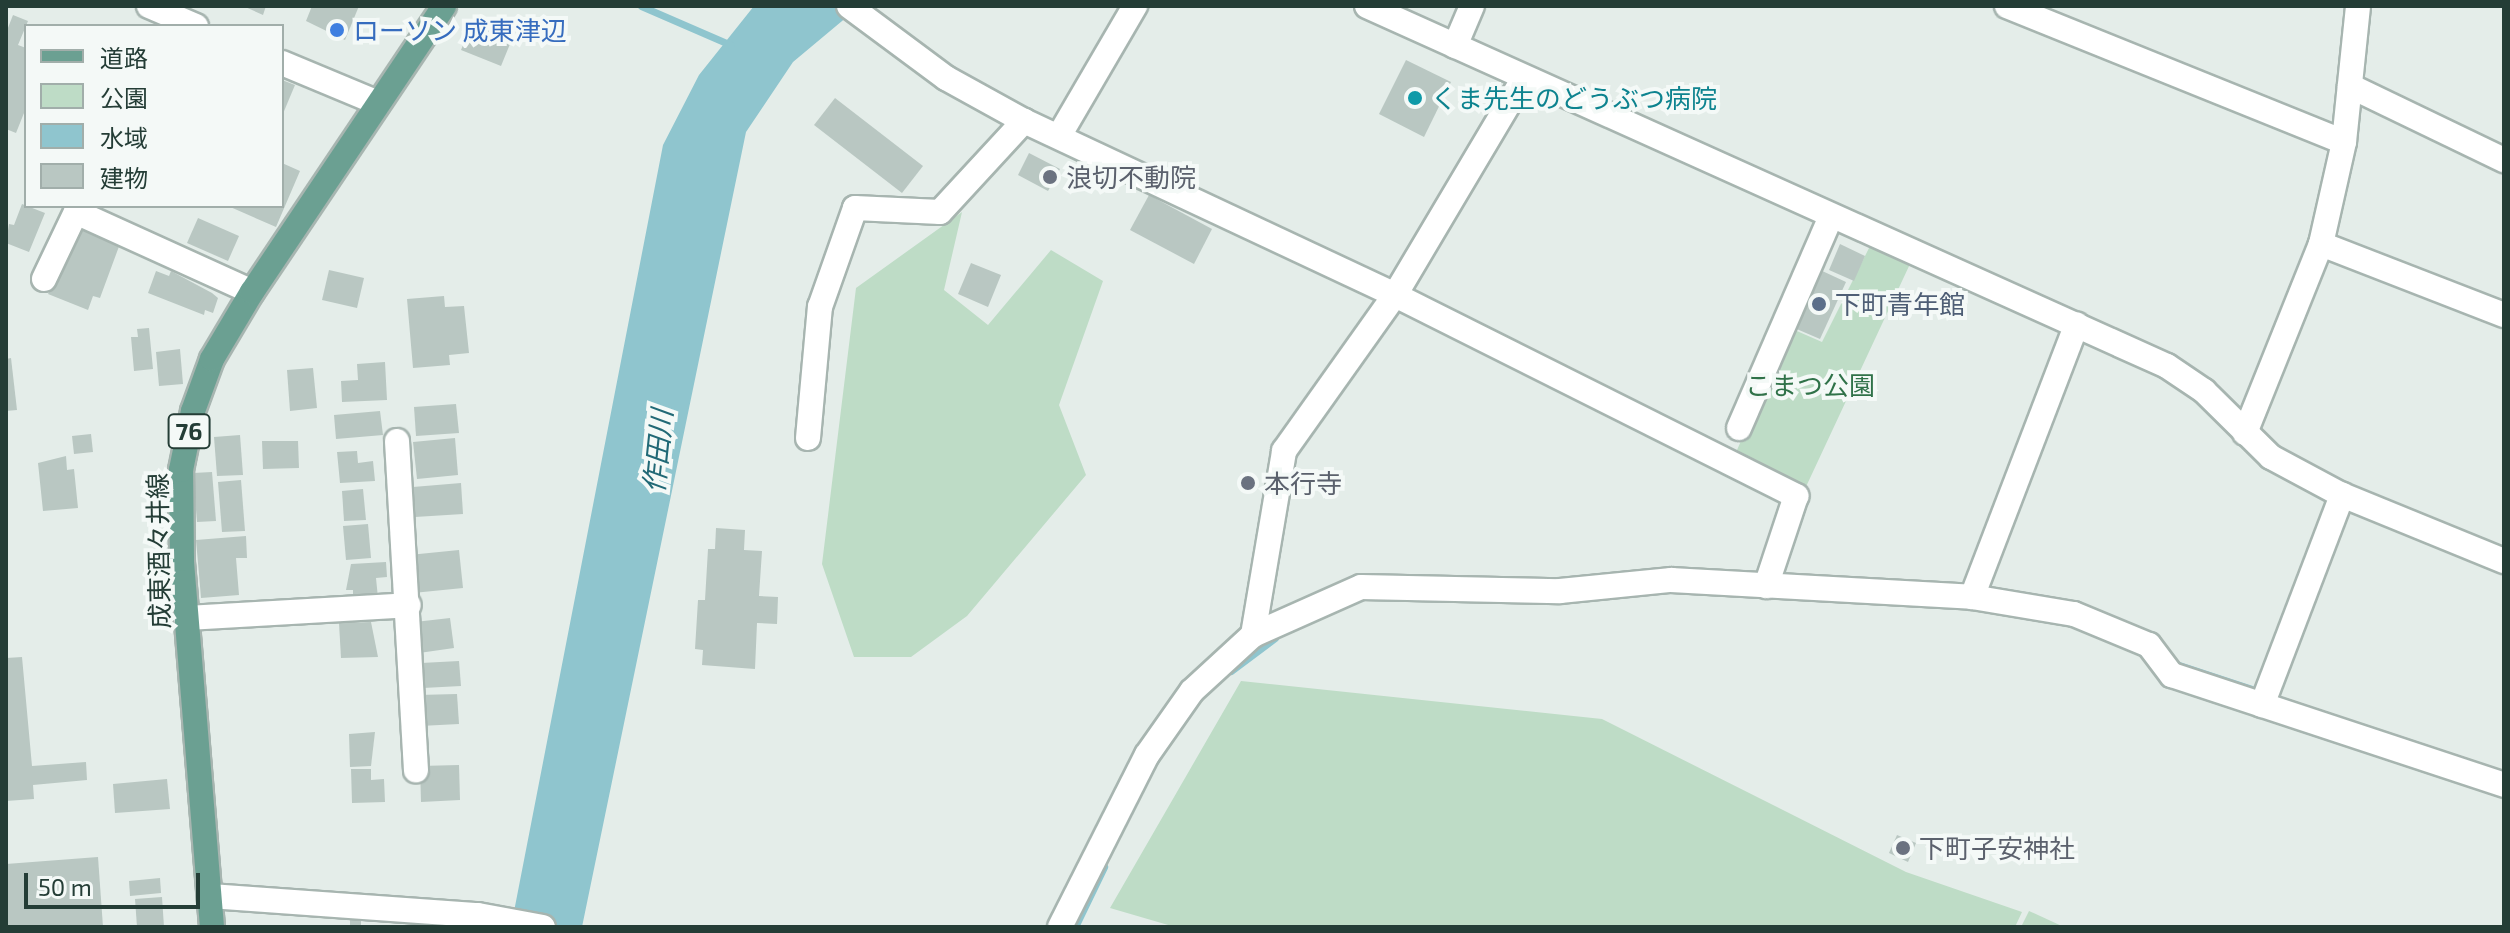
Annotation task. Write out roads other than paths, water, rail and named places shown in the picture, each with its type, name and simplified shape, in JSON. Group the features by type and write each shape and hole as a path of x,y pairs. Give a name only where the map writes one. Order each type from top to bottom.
{"main road":[{"name":"成東酒々井線","path":"212,927 186,618 181,470 193,411 212,359 252,292 444,6"}],"street":[{"path":"149,6 191,24"},
{"path":"849,6 946,78 1024,121 1395,295 1796,496 1766,586"},
{"path":"1059,136 1135,6"},
{"path":"1367,6 2167,366 2204,391 2271,457 2342,495 2504,561"},
{"path":"1455,46 1472,6"},
{"path":"2007,6 2344,142"},
{"path":"2245,433 2321,244 2344,142 2358,6"},
{"path":"284,64 378,103"},
{"path":"1253,635 1284,451 1395,295 1524,78"},
{"path":"2350,86 2504,160"},
{"path":"808,438 820,307 855,208 940,212 1024,121"},
{"path":"44,279 76,212 252,292"},
{"path":"1739,428 1831,216"},
{"path":"2321,244 2504,315"},
{"path":"1972,597 2077,324"},
{"path":"397,441 409,605 416,770"},
{"path":"2264,697 2342,495"},
{"path":"1060,927 1147,755 1192,691 1253,635 1361,587 1560,591 1671,580 1972,597 2074,614 2160,659 2504,785"},
{"path":"186,618 409,605"},
{"path":"210,896 478,915 543,927"}],"water":[{"name":"作田川","path":"754,6 860,6 793,62 746,132 582,927 511,927 663,145 699,75"}],"waterway":[{"path":"641,6 731,45"},
{"path":"1231,671 1275,638"},
{"path":"2173,663 2264,693"},
{"path":"1075,927 1104,867"}],"place":[{"name":"ローソン 成東津辺","path":"337,30"},
{"name":"くま先生のどうぶつ病院","path":"1415,98"},
{"name":"浪切不動院","path":"1050,177"},
{"name":"下町青年館","path":"1819,304"},
{"name":"本行寺","path":"1248,483"},
{"name":"下町子安神社","path":"1903,848"}],"park label":[{"name":"こまつ公園","path":"1810,385"}]}
